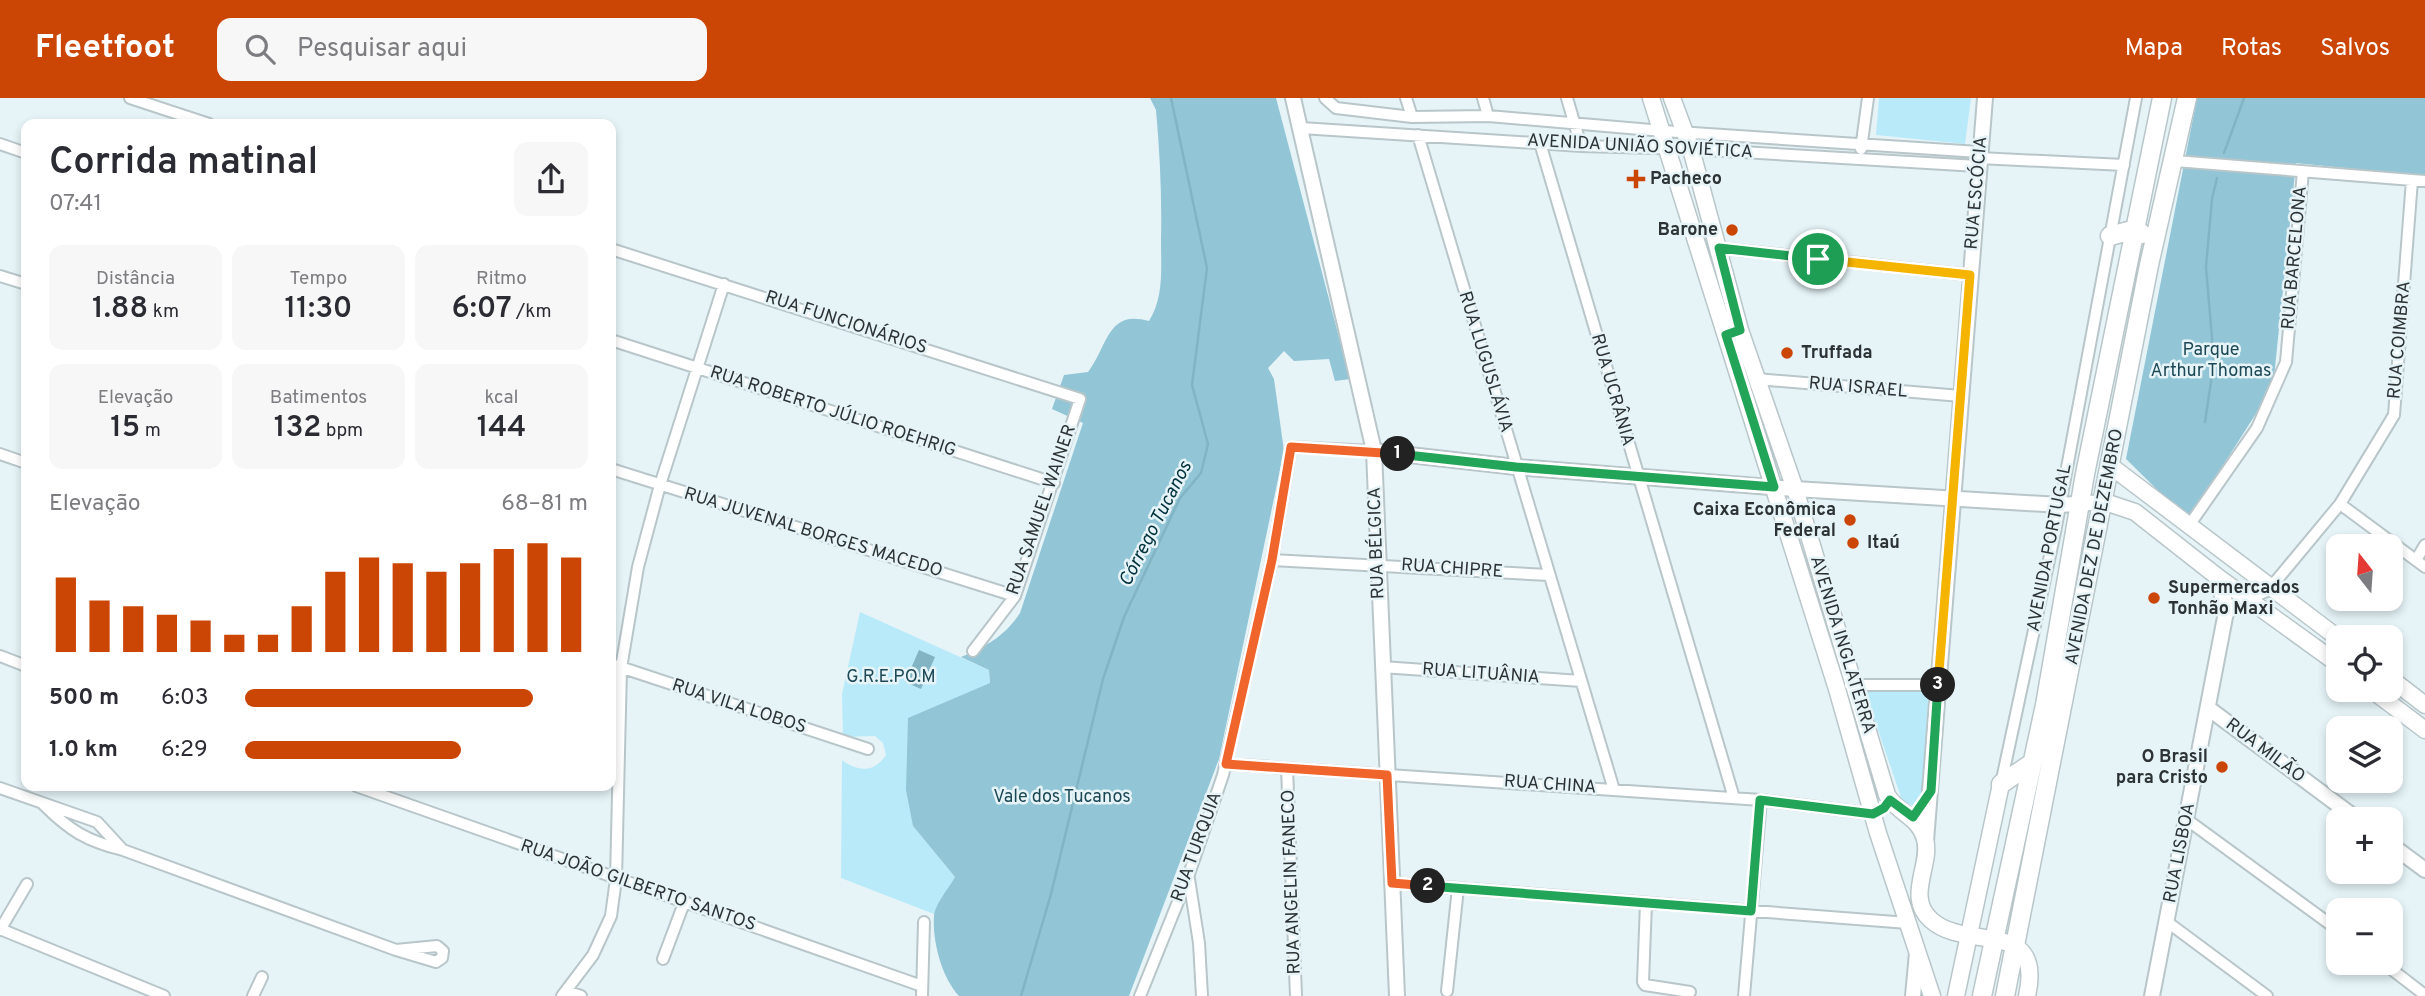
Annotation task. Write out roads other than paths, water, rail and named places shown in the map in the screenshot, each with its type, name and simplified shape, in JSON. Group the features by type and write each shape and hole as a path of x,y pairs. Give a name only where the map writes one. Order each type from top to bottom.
{"highway":[{"name":"AVENIDA DEZ DE DEZEMBRO","path":"1982,996 2032,763 2079,502 2162,98"},
{"name":"AVENIDA DEZ DE DEZEMBRO","path":"2006,996 2150,265 2187,98"},
{"path":"2158,120 2157,155 2160,159 2175,161"},
{"path":"2110,236 2136,229 2144,238 2150,265"},
{"path":"2001,784 2032,763"}],"main road":[{"name":"AVENIDA INGLATERRA","path":"1651,98 1728,315 1774,487 1873,814 1932,996"},
{"name":"AVENIDA INGLATERRA","path":"1672,98 1691,149 1719,248 1728,315"},
{"name":"AVENIDA INGLATERRA","path":"1733,332 1756,379 1795,489 1890,800"},
{"path":"2112,467 2326,629"},
{"path":"2105,502 2135,512 2219,578 2326,655"},
{"path":"2219,578 2226,612"},
{"path":"2403,688 2425,705"},
{"path":"2388,702 2419,725"},
{"name":"AVENIDA PORTUGAL","path":"1956,996 2001,784"},
{"path":"1873,814 1884,808 1890,800 1913,817 1926,841 1919,894 1928,918 1939,927 2016,946 2029,964 2031,980 2027,996"},
{"path":"1917,948 1939,927"}],"street":[{"path":"130,98 194,119"},
{"name":"RUA BÉLGICA","path":"1293,98 1374,451 1397,996"},
{"name":"AVENIDA UNIÃO SOVIÉTICA","path":"1325,98 1336,108 1412,117 1488,116 1575,125 1862,143 1979,158"},
{"path":"1406,98 1412,117"},
{"path":"1483,98 1488,116"},
{"path":"1567,98 1581,146"},
{"path":"1860,159 1868,98"},
{"name":"RUA ESCÓCIA","path":"1926,841 1985,98"},
{"name":"AVENIDA PORTUGAL","path":"2001,784 2060,505 2136,98"},
{"name":"AVENIDA UNIÃO SOVIÉTICA","path":"1301,128 1581,146 1691,149 1860,159 1979,158"},
{"name":"RUA LUGUSLÁVIA","path":"1418,135 1614,790"},
{"name":"RUA UCRÂNIA","path":"1540,143 1734,798"},
{"path":"0,144 21,151"},
{"path":"1979,158 2123,165"},
{"path":"2175,161 2425,181"},
{"name":"RUA BARCELONA","path":"2188,527 2257,428 2286,362 2302,171"},
{"name":"RUA COIMBRA","path":"2271,587 2340,505 2394,415 2412,180"},
{"path":"1719,248 1970,275"},
{"name":"RUA FUNCIONÁRIOS","path":"616,251 1080,400"},
{"path":"0,276 21,282"},
{"path":"581,996 564,993 593,955 611,916 616,879 616,666 660,485 724,284"},
{"name":"RUA ROBERTO JÚLIO ROEHRIG","path":"616,342 1054,484"},
{"name":"RUA ISRAEL","path":"1756,379 1961,396"},
{"name":"RUA SAMUEL WAINER","path":"973,651 1015,596 1080,400"},
{"name":"RUA TURQUIA","path":"1140,996 1188,877 1226,764 1272,560 1291,447 1374,451"},
{"path":"1374,451 1516,467 1795,489 2060,505 2105,502"},
{"path":"0,454 21,461"},
{"name":"RUA JUVENAL BORGES MACEDO","path":"616,471 1015,596"},
{"path":"2340,505 2420,563 2425,545"},
{"name":"RUA CHIPRE","path":"1272,560 1549,575"},
{"path":"2226,612 2248,597 2271,587"},
{"name":"RUA LISBOA","path":"2152,996 2226,612"},
{"path":"0,656 21,664"},
{"name":"RUA VILA LOBOS","path":"616,666 868,749"},
{"name":"RUA LITUÂNIA","path":"1382,667 1581,681"},
{"path":"1837,689 1855,684 1938,685"},
{"path":"2419,725 2425,705"},
{"name":"RUA MILÃO","path":"2208,708 2341,807"},
{"name":"RUA CHINA","path":"1226,764 1760,800 1873,814"},
{"name":"RUA ANGELIN FANECO","path":"1287,768 1296,996"},
{"path":"0,788 97,822 123,850"},
{"name":"RUA JOÃO GILBERTO SANTOS","path":"370,791 922,991"},
{"path":"1913,817 1931,791"},
{"path":"1744,996 1760,800"},
{"path":"43,804 64,827 94,841 123,850 396,950 419,958 436,962 442,958 443,951 437,946 422,945 396,950"},
{"path":"64,827 66,817 72,812"},
{"path":"2186,819 2326,921"},
{"path":"94,841 102,837 104,830"},
{"path":"2403,854 2425,870"},
{"path":"1188,877 1199,943 1202,996"},
{"path":"1392,883 1909,923"},
{"path":"27,884 0,929 164,996"},
{"path":"1447,991 1458,888"},
{"path":"663,959 684,903"},
{"path":"1647,903 1643,982 1645,985 1689,992"},
{"path":"2166,921 2267,996"},
{"path":"922,991 924,922"},
{"path":"419,958 422,945"},
{"path":"1913,996 1917,948"},
{"path":"2399,975 2425,995"},
{"path":"253,996 262,977"}],"waterway":[{"name":"Córrego Tucanos","path":"1021,996 1051,894 1103,679 1124,617 1180,498 1201,473 1208,444 1192,385 1207,268 1171,98"},
{"path":"2224,153 2244,98"},
{"path":"2205,422 2214,362 2206,267 2212,199 2217,178"}],"place":[{"name":"Pacheco","path":"1636,179"},
{"name":"Barone","path":"1732,230"},
{"name":"Truffada","path":"1787,353"},
{"name":"Caixa Econômica Federal","path":"1850,520"},
{"name":"Itaú","path":"1853,543"},
{"name":"Supermercados Tonhão Maxi","path":"2154,598"},
{"name":"O Brasil para Cristo","path":"2222,767"}],"park label":[{"name":"Parque Arthur Thomas","path":"2211,360"},
{"name":"G.R.E.PO.M","path":"891,677"},
{"name":"Vale dos Tucanos","path":"1062,797"}]}
